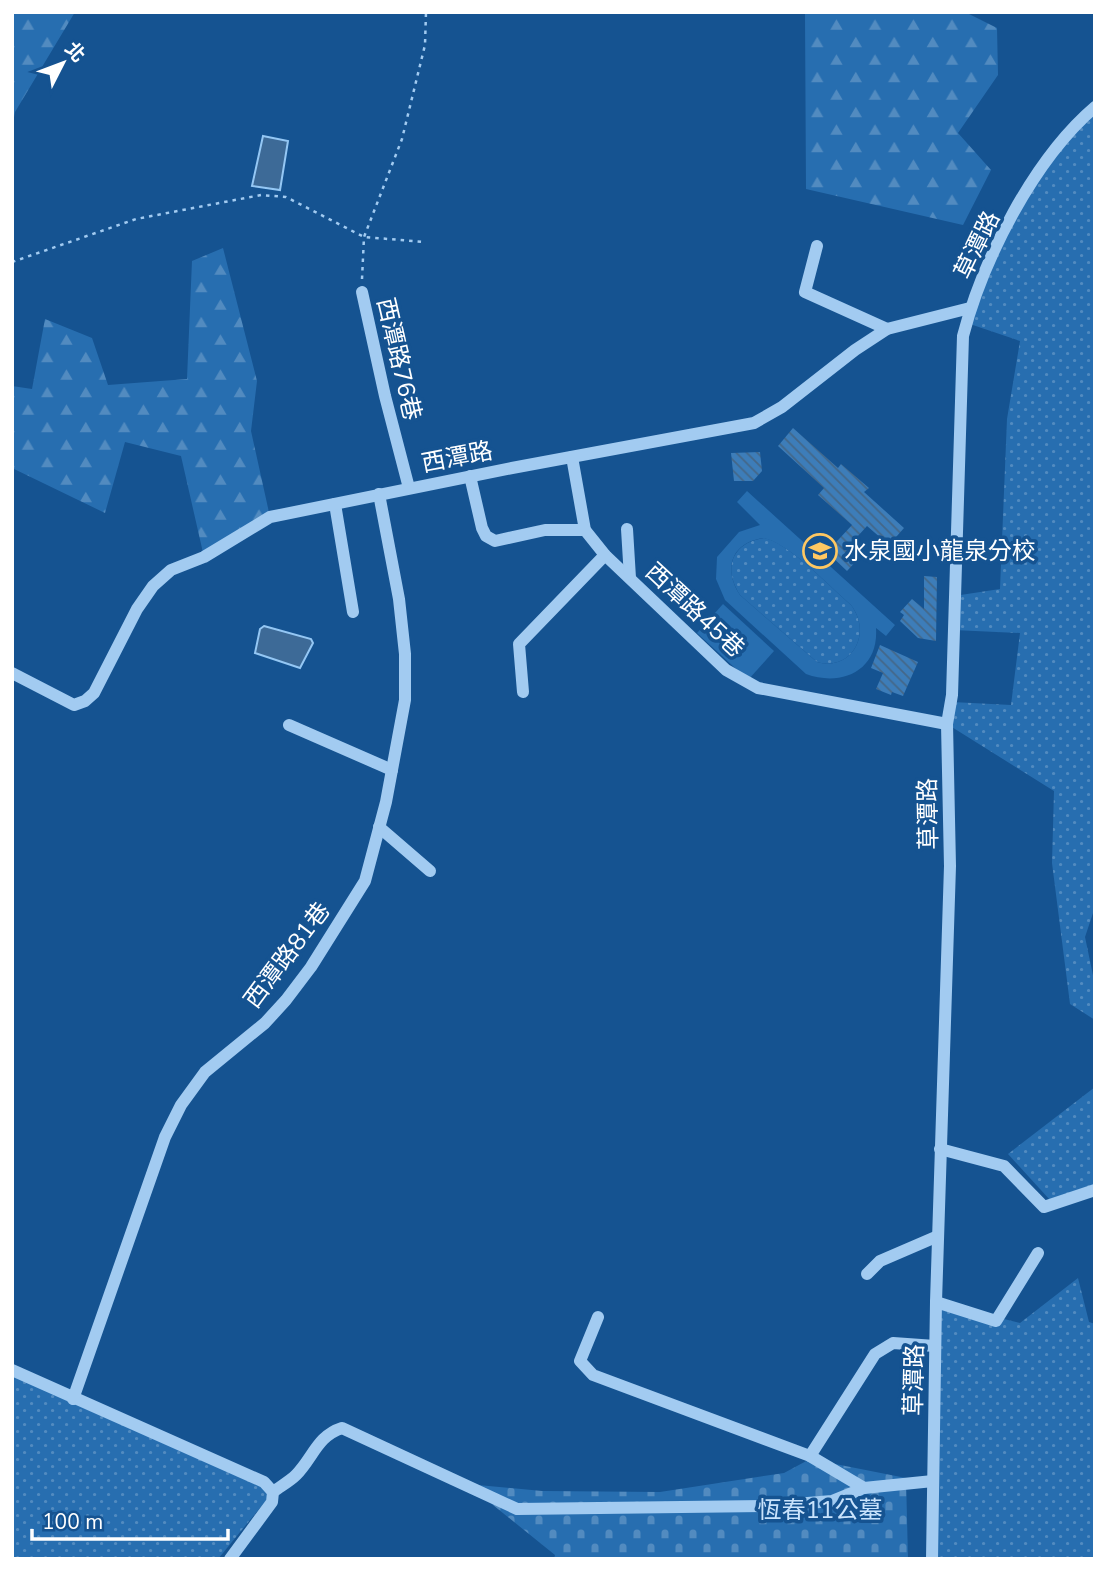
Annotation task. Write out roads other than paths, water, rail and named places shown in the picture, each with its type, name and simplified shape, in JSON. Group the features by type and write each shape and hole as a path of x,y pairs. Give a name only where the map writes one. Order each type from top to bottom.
{"street":[{"name":"草潭路","path":"932,1559 936,1302 950,866 947,724 952,695 963,336 970,308 993,251 1036,176 1077,122 1095,107"},
{"path":"817,246 805,292 887,329"},
{"name":"西潭路76巷","path":"362,292 384,396 409,488"},
{"name":"西潭路","path":"12,673 74,705 85,701 94,693 153,586 171,570 204,557 270,517 470,476 754,423 782,407 855,350 887,329 970,308"},
{"name":"西潭路45巷","path":"572,457 585,530 606,555 726,670 758,688 947,724"},
{"path":"470,476 482,528 486,536 495,541 545,530 585,530"},
{"name":"西潭路81巷","path":"73,1399 162,1146 181,1105 205,1072 265,1023 286,1000 311,967 365,881 392,770 405,700 405,654 399,599 379,494"},
{"path":"335,504 353,612"},
{"path":"627,529 630,578"},
{"path":"523,692 519,644 606,555"},
{"path":"289,725 392,770"},
{"path":"379,827 430,872"},
{"path":"940,1149 1004,1166 1044,1207 1095,1190"},
{"path":"867,1274 880,1261 938,1236"},
{"path":"936,1302 996,1321 1038,1253"},
{"path":"598,1317 580,1362 593,1376 810,1456 864,1488"},
{"path":"810,1456 875,1354 893,1343 935,1346"},
{"path":"12,1370 264,1482 273,1492 272,1502 230,1559"},
{"path":"273,1492 296,1475 320,1441 342,1428 517,1509 771,1506 832,1501 864,1488 933,1481"}],"place":[{"name":"水泉國小龍泉分校","path":"820,551"}],"park label":[{"name":"恆春11公墓","path":"820,1510"}]}
